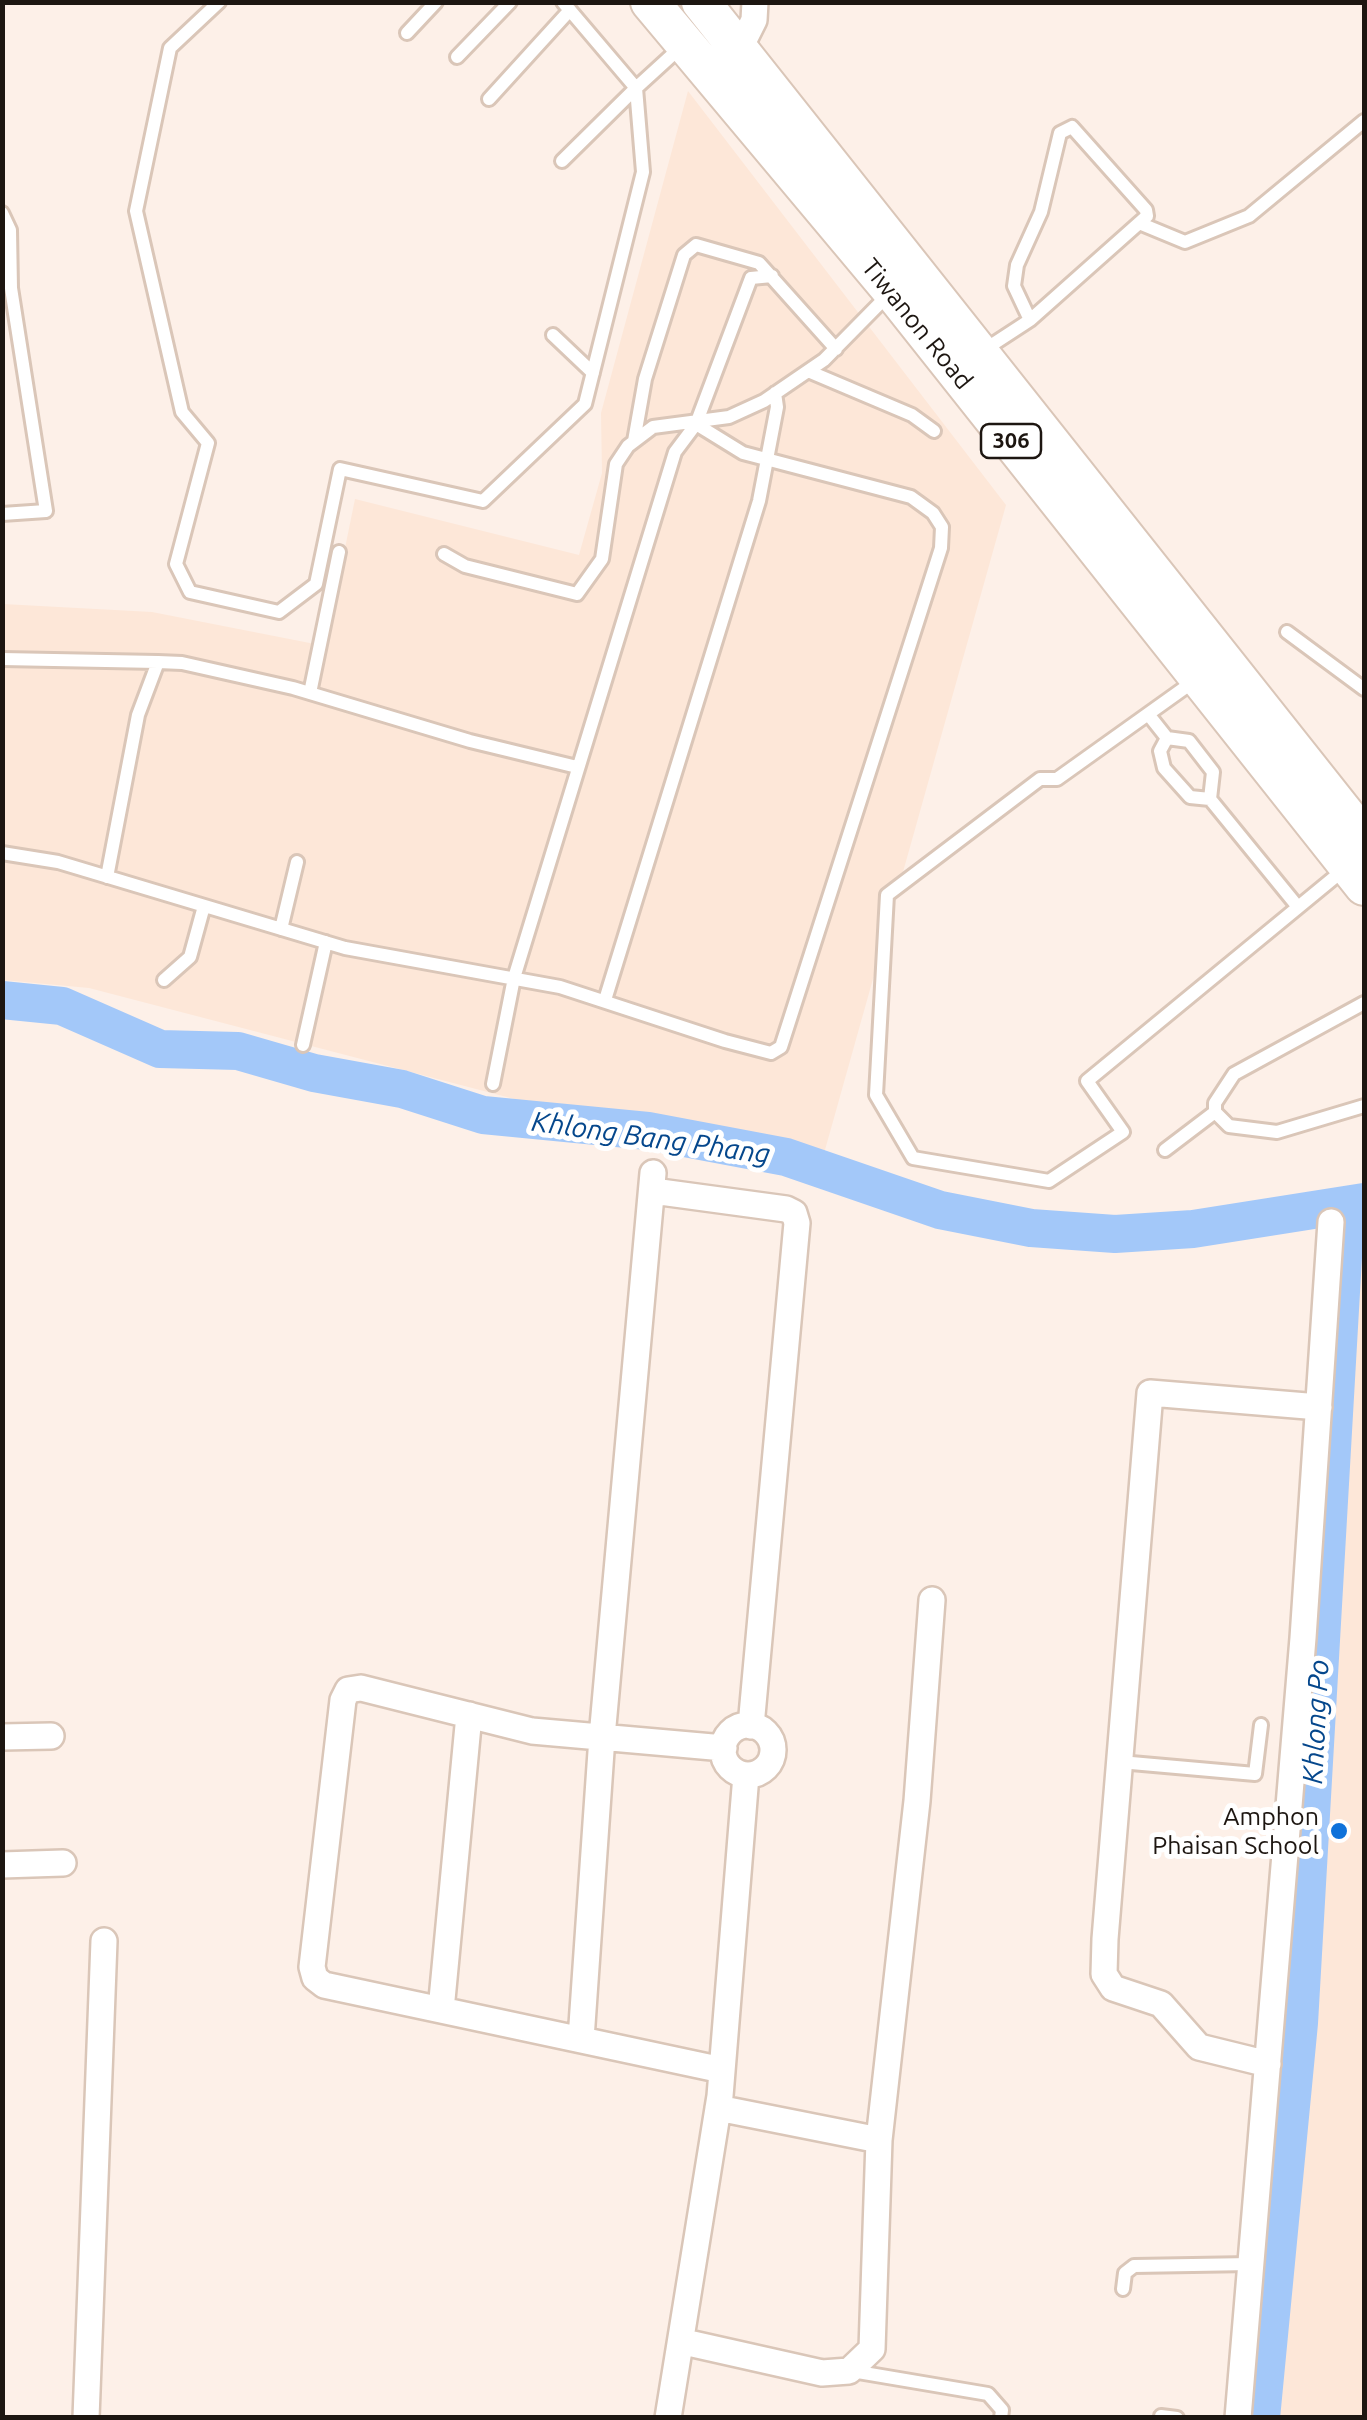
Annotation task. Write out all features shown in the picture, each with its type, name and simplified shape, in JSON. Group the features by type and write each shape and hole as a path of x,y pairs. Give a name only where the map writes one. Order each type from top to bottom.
{"main road":[{"name":"Tiwanon Road","path":"650,2 907,294 979,353 1359,863"},
{"name":"Tiwanon Road","path":"701,2 739,50 907,294 1199,678 1359,863"}],"street":[{"path":"739,50 754,20 755,2"},
{"path":"581,2039 602,1738 653,1182 786,1209 794,1213 796,1223 751,1726"},
{"path":"1238,2418 1331,1222"},
{"path":"1268,2064 1198,2047 1161,2004 1107,1983 1105,1939 1150,1393 1319,1407"},
{"path":"684,2342 822,2373 850,2371 872,2349 879,2140 917,1801 932,1600"},
{"path":"722,2070 324,1985 315,1978 312,1967 342,1700 348,1690 360,1688 532,1731 724,1748"},
{"path":"441,2010 468,1715"},
{"path":"751,1726 768,1735 772,1753 764,1770 746,1775 729,1766 724,1748 732,1731 751,1726"},
{"path":"2,1737 51,1736"},
{"path":"668,2418 684,2342 718,2108 746,1775"},
{"path":"2,1864 63,1863"},
{"path":"86,2418 104,1941"},
{"path":"718,2108 879,2140"}],"lane":[{"path":"219,2 170,48 136,212 182,412 208,444 176,564 190,592 279,612 316,584 340,470 483,501 585,404 643,172 636,88 566,6 489,99"},
{"path":"407,33 436,2"},
{"path":"457,57 510,2"},
{"path":"562,161 684,44"},
{"path":"1139,224 1186,242 1249,216 1364,121"},
{"path":"979,353 1030,320 1147,216 1076,128 1062,131 1041,212 1017,264 1014,286 1030,320"},
{"path":"2,212 10,230 7,289 46,510 2,514"},
{"path":"634,441 645,379 684,254 696,245 712,246 759,262 836,349"},
{"path":"492,1084 514,978 669,471 676,452 696,424 751,278 772,276"},
{"path":"444,554 465,566 577,594 602,559 616,464 634,441 653,427 696,424 729,416 775,393 907,294"},
{"path":"554,335 592,373"},
{"path":"808,371 912,415 934,431"},
{"path":"605,1000 760,500 778,407 775,393"},
{"path":"2,853 58,862 326,942 514,978 605,1000 663,1023 771,1053 781,1047 941,548 942,527 932,512 911,497 767,461 719,441 696,424"},
{"path":"310,693 338,552"},
{"path":"1288,632 1364,688"},
{"path":"2,659 182,662 310,693 470,742 578,767"},
{"path":"108,876 138,715 158,662"},
{"path":"1199,678 1057,779 1040,779 887,895 876,1095 914,1158 1049,1182 1123,1132 1087,1081 1298,907 1359,863"},
{"path":"1148,714 1167,738 1189,741 1213,772 1210,799"},
{"path":"1167,738 1160,751 1164,768 1190,797 1210,799 1298,907"},
{"path":"281,929 297,862"},
{"path":"164,980 190,957 204,906"},
{"path":"303,1045 326,942"},
{"path":"1364,1003 1234,1074 1215,1103 1215,1112 1229,1126 1277,1132 1364,1106"},
{"path":"1165,1150 1215,1112"},
{"path":"1120,1762 1255,1774 1262,1725"},
{"path":"1123,2289 1124,2272 1134,2266 1251,2264"},
{"path":"850,2371 988,2394 1002,2410 1001,2418"},
{"path":"1161,2416 1177,2418"}],"shaded area":[{"path":"688,91 1006,505 823,1157 545,1107 89,988 3,980 3,604 152,612 325,646 355,499 579,555 602,473 601,413"},
{"name":"Amphon Phaisan School","path":"1364,1243 1364,2417 1269,2417 1360,1244"}],"waterway":[{"name":"Khlong Bang Phang","path":"2,1000 62,1006 160,1049 238,1051 314,1073 402,1089 483,1115 648,1131 786,1157 940,1210 1031,1228 1115,1234 1193,1229 1364,1202"},
{"name":"Khlong Po","path":"1261,2418 1299,2023 1346,1205"}],"place":[{"name":"Amphon Phaisan School","path":"1339,1831"}]}
